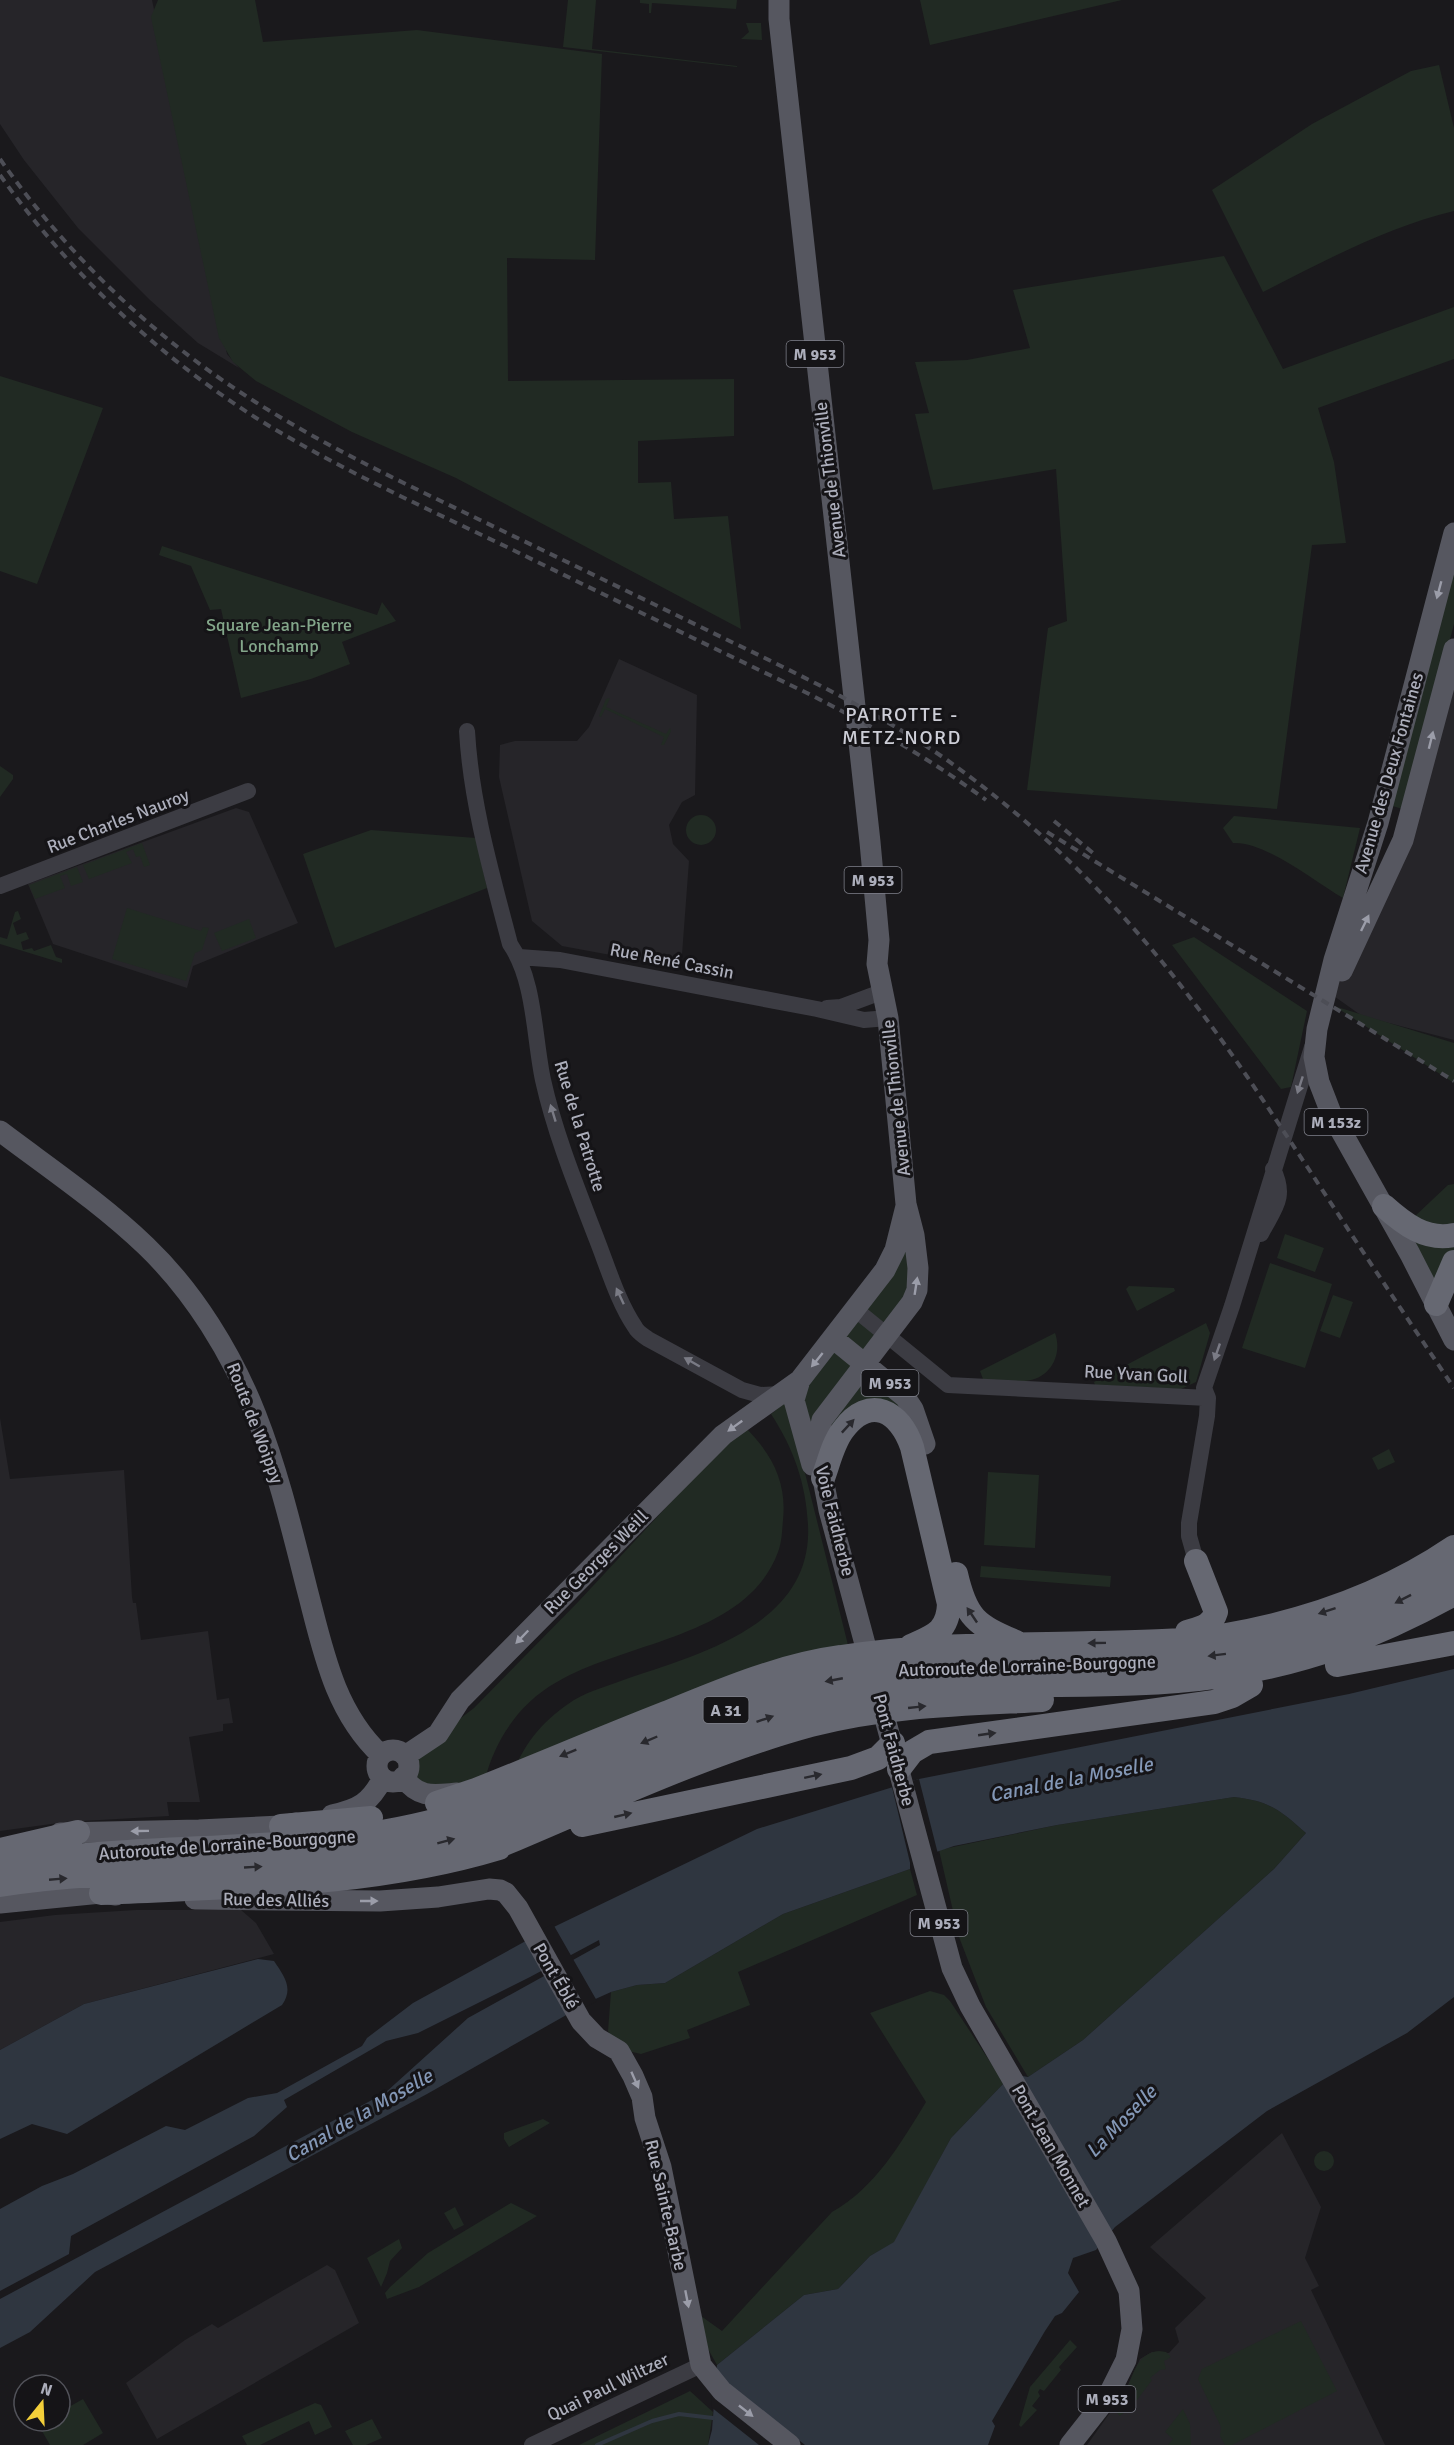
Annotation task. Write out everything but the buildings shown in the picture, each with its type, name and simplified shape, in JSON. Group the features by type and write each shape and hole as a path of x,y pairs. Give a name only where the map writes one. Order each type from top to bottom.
{"highway":[{"path":"1384,1206 1401,1222 1421,1233 1446,1237 1454,1235"},
{"path":"1436,1304 1454,1262"},
{"path":"823,1478 834,1446 843,1430 854,1419 875,1410 885,1411 902,1423 912,1447 949,1604 948,1616 942,1629 903,1649"},
{"path":"925,1444 964,1602 977,1623 991,1632 1021,1644"},
{"path":"281,1826 355,1820 414,1810 476,1791 704,1697 758,1678 839,1657 903,1649 1155,1641 1224,1635 1298,1620 1349,1604 1454,1547"},
{"path":"1155,1641 1207,1625 1214,1619 1216,1612 1214,1603 1196,1561"},
{"name":"Autoroute de Lorraine-Bourgogne","path":"0,1865 110,1853 251,1846 363,1836 441,1819 511,1797 709,1716 763,1697 804,1686 854,1676 926,1668 1133,1663 1234,1653 1305,1638 1356,1620 1399,1602 1454,1571"},
{"name":"Autoroute de Lorraine-Bourgogne","path":"0,1885 105,1875 327,1862 421,1848 474,1834 520,1818 674,1753 789,1711 884,1691 1027,1684 1129,1683 1219,1676 1292,1662 1338,1648 1407,1620 1454,1594"},
{"path":"1337,1665 1454,1608"},
{"path":"485,1852 753,1743 813,1725 918,1707 1251,1685 1295,1677 1337,1665 1454,1643"},
{"path":"899,1769 912,1752 929,1742 1214,1702 1232,1696 1251,1685"},
{"path":"100,1893 363,1877 417,1869 635,1812 851,1768 878,1758 892,1740"},
{"path":"0,1850 78,1832"}],"main road":[{"name":"Avenue de Thionville","path":"777,6 870,843 879,940 876,955 888,1018 906,1204"},
{"name":"Avenue des Deux Fontaines","path":"1319,1020 1348,914 1378,823 1454,533"},
{"name":"Avenue des Deux Fontaines","path":"1319,1020 1403,840 1454,649"},
{"name":"M 153z","path":"1319,1020 1314,1057 1325,1099 1454,1340"},
{"name":"Route de Woippy","path":"0,1131 85,1195 148,1248 200,1310 219,1338 250,1401 271,1456 323,1651 337,1694 362,1736 381,1755 391,1750 396,1751 397,1771"},
{"name":"M 953","path":"830,1510 807,1450 792,1387 834,1339 885,1270 895,1250 906,1204"},
{"name":"M 953","path":"865,1363 912,1302 917,1290 918,1268 914,1235 906,1204"},
{"name":"M 953","path":"834,1339 905,1397 913,1409 925,1444"},
{"name":"Voie Faidherbe","path":"861,1621 830,1510 818,1452 822,1420 865,1363"},
{"name":"Rue Georges Weill","path":"397,1771 438,1734 460,1700 723,1434 792,1387"},
{"name":"Pont Faidherbe","path":"861,1621 952,1968 980,2023"},
{"path":"0,1838 78,1832 281,1826 354,1809 366,1803 397,1771 416,1790 433,1796 476,1791"},
{"name":"Rue des Alliés","path":"0,1902 100,1893 128,1897 299,1902 380,1901 438,1897 489,1889 506,1893 518,1908 531,1932"},
{"name":"Pont Éblé","path":"531,1932 581,2021"},
{"name":"Rue Sainte-Barbe","path":"581,2021 597,2038 619,2051 642,2097 645,2118 661,2168 704,2369"},
{"name":"Pont Jean Monnet","path":"980,2023 1121,2270 1129,2291 1132,2329 1126,2360 1107,2398 1070,2445"},
{"path":"704,2369 722,2391 790,2445"}],"street":[{"name":"Rue de la Patrotte","path":"467,731 469,758 484,840 510,944 519,957 525,979 543,1081 610,1276 633,1325 648,1339 742,1390 760,1395 792,1387"},
{"name":"Rue Charles Nauroy","path":"0,886 248,791"},
{"name":"Rue René Cassin","path":"519,957 553,958 864,1020 888,1018"},
{"name":"Rue René Cassin","path":"817,1009 841,1007 884,991"},
{"name":"Avenue des Deux Fontaines","path":"1208,1398 1204,1388 1232,1306 1319,1020"},
{"name":"Rue Yvan Goll","path":"856,1310 935,1376 958,1387 1065,1389 1208,1398 1189,1523 1189,1536 1196,1561"},
{"name":"Quai Paul Wiltzer","path":"532,2445 704,2369"}],"shaded area":[{"path":"0,0 152,0 227,354 239,368 198,343 150,300 78,228 24,160 0,124"},
{"path":"1454,649 1454,1040 1362,1016 1331,994 1393,866"},
{"path":"619,659 697,695 695,795 682,802 669,825 673,844 689,861 681,968 562,946 532,921 499,777 500,745 515,741 577,741 589,727"},
{"path":"236,808 249,812 298,923 193,966 187,988 53,944 28,884"},
{"path":"0,1418 10,1479 124,1470 132,1597 133,1603 136,1603 141,1640 208,1631 217,1700 229,1698 233,1723 223,1724 223,1731 189,1737 200,1802 167,1802 169,1816 66,1822 0,1831"},
{"path":"136,1910 241,1910 256,1923 274,1954 84,2004 0,2050 0,1922 55,1915"},
{"path":"1282,2133 1321,2207 1305,2258 1319,2286 1311,2290 1385,2445 1087,2445 1124,2393 1140,2359 1152,2352 1169,2353 1179,2342 1175,2328 1206,2298 1150,2247"},
{"path":"327,2265 335,2270 359,2323 157,2439 126,2383 185,2340 212,2324 218,2328"}],"green space":[{"path":"158,0 255,0 263,42 417,30 602,54 595,260 507,258 508,381 734,379 734,436 638,441 638,483 671,482 674,519 728,516 741,629 456,478 352,432 256,381 233,362 219,338 151,17"},
{"path":"568,0 596,0 592,49 737,67 563,47"},
{"path":"640,0 737,0 736,9 652,3 651,13 649,13 649,4 640,3"},
{"path":"920,0 1122,0 930,45"},
{"path":"746,23 761,23 762,40 741,39 749,32"},
{"path":"1439,65 1454,128 1454,211 1380,235 1263,292 1212,190 1312,124 1411,71"},
{"path":"1224,256 1283,369 1454,307 1454,359 1318,408 1334,462 1346,543 1312,545 1277,809 1027,790 1048,628 1067,621 1056,469 933,490 915,414 929,413 915,362 967,360 1030,348 1013,290"},
{"path":"0,376 103,408 37,584 0,571"},
{"name":"Square Jean-Pierre Lonchamp","path":"162,546 377,615 382,602 396,621 342,642 350,664 311,679 241,698 221,609 210,610 191,566 159,555"},
{"path":"1454,558 1454,624 1406,810 1389,805"},
{"path":"610,698 606,707 666,734 670,728 671,731 664,745 661,745 664,737 605,709 601,717 599,716 606,699"},
{"path":"0,766 13,775 13,779 0,797"},
{"path":"701,815 712,819 716,830 712,841 701,845 690,841 686,830 690,819"},
{"path":"1234,816 1360,828 1343,898 1289,863 1260,848 1233,843 1223,828"},
{"path":"371,830 476,838 487,888 335,948 303,854"},
{"path":"142,843 150,865 144,867 140,856 136,857 133,849 126,852 132,863 89,879 83,865"},
{"path":"77,867 83,882 71,886 67,874 60,876 65,888 35,899 29,885"},
{"path":"127,908 201,931 203,927 209,928 202,950 195,953 186,981 112,959"},
{"path":"18,911 21,919 13,923 17,935 26,932 29,939 21,942 23,950 32,948 34,951 51,945 56,957 62,959 62,963 0,944 0,937 7,939 15,912"},
{"path":"249,919 256,938 222,951 214,933"},
{"path":"1194,937 1307,1011 1291,1087 1281,1089 1172,945"},
{"path":"1334,1006 1454,1043 1454,1083"},
{"path":"1454,1184 1454,1224 1427,1225 1413,1218 1448,1185"},
{"path":"906,1204 918,1278 865,1363 913,1409 885,1411 818,1441 795,1395 871,1290"},
{"path":"1285,1234 1324,1248 1315,1272 1277,1258"},
{"path":"1409,1234 1454,1240 1454,1254 1436,1288"},
{"path":"1270,1263 1332,1284 1305,1368 1242,1348"},
{"path":"1129,1286 1174,1288 1175,1291 1137,1311 1126,1289"},
{"path":"1333,1295 1353,1302 1340,1338 1320,1331"},
{"path":"1206,1323 1210,1333 1196,1382 1181,1389 1095,1385 1094,1382"},
{"path":"1055,1333 1056,1357 1048,1371 1041,1376 1025,1381 983,1379 980,1371"},
{"path":"787,1401 849,1649 513,1773 518,1761 538,1731 554,1714 574,1700 594,1690 689,1657 719,1644 748,1629 773,1610 793,1587 805,1559 808,1525 805,1495 797,1467 786,1440 771,1414"},
{"path":"745,1427 770,1458 783,1493 780,1544 762,1580 740,1602 713,1620 682,1634 585,1668 543,1691 520,1712 501,1738 488,1767 484,1783 426,1785 407,1771 411,1762 436,1737 474,1708 578,1602 738,1430"},
{"path":"1389,1449 1395,1462 1378,1470 1372,1458"},
{"path":"988,1472 1039,1475 1035,1548 984,1545"},
{"path":"981,1566 1111,1576 1110,1587 980,1577"},
{"path":"1234,1797 1257,1801 1274,1808 1306,1833 1274,1869 1083,2040 1028,2077 986,2007 959,1937 939,1850 1057,1825"},
{"path":"910,1869 917,1895 738,1972 750,2005 687,2030 690,2038 641,2054 628,2051 614,2040 608,2031 611,1992 637,1985 665,1983 783,1914"},
{"path":"930,1991 944,1995 950,2001 1004,2083 951,2138 895,2242 870,2256 838,2289 804,2295 717,2365 708,2349 701,2316 722,2331 832,2212 847,2202 874,2177 897,2148 926,2102 870,2013"},
{"path":"543,2119 550,2123 509,2147 504,2139 504,2133"},
{"path":"1324,2151 1331,2154 1334,2161 1331,2168 1324,2171 1317,2168 1314,2161 1317,2154"},
{"path":"511,2203 537,2216 419,2287 387,2299 385,2293 390,2287 428,2253"},
{"path":"455,2207 464,2225 454,2230 444,2213"},
{"path":"399,2239 402,2248 390,2261 381,2287 367,2258"},
{"path":"1301,2321 1337,2391 1232,2445 1225,2445 1220,2436 1221,2427 1198,2379 1202,2369"},
{"path":"1070,2340 1077,2347 1059,2367 1061,2370 1044,2391 1040,2389 1038,2392 1040,2396 1032,2406 1037,2410 1021,2427 1019,2425 1030,2387"},
{"path":"1159,2351 1166,2352 1171,2357 1164,2361 1166,2369 1160,2370 1150,2378 1152,2380 1137,2400 1120,2416 1114,2410 1126,2392 1141,2359"},
{"path":"690,2391 713,2412 708,2445 579,2445"},
{"path":"83,2399 103,2433 83,2445 50,2445 43,2433 72,2433 72,2405"},
{"path":"315,2403 321,2405 332,2427 315,2435 309,2421 260,2445 247,2445 242,2436"},
{"path":"1183,2409 1190,2424 1191,2445 1168,2445 1173,2439 1165,2432"},
{"path":"372,2419 382,2438 366,2445 353,2445 345,2431"}],"water":[{"path":"1454,1669 1454,1997 1407,2033 1267,2111 1115,2227 1096,2250 1073,2258 1068,2273 1079,2292 1062,2313 1055,2316 1045,2331 992,2421 995,2426 988,2445 708,2445 712,2430 717,2365 804,2295 838,2289 870,2256 894,2242 951,2138 1004,2083 1017,2075 1028,2077 1083,2040 1274,1869 1306,1833 1266,1804 1234,1797 1057,1825 954,1846 910,1861 910,1869 783,1914 665,1983 637,1985 611,1992 591,2001 427,2094 95,2272 30,2332 0,2348 0,2299 385,2093 468,2018 600,1945 599,1940 418,2033 386,2041 284,2100 287,2107 254,2136 71,2236 69,2254 0,2291 0,2209 166,2126 185,2130 248,2098 277,2093 362,2046 367,2038 413,2003 533,1937 757,1829 919,1779 1349,1694"},
{"path":"258,1959 274,1961 284,1977 287,1993 282,2005 67,2134 32,2124 0,2139 0,2050 84,2004"}],"pier":[{"path":"919,1779 938,1854 912,1863 912,1871 892,1787"},
{"path":"553,1924 597,2001 571,2015 527,1937"},
{"path":"714,2366 727,2383 805,2445 759,2445 711,2407"}],"waterway":[{"path":"597,2445 652,2421 679,2414 713,2418"}],"railway":[{"path":"0,159 57,232 89,267 157,330 231,386 295,426 373,468 830,690 919,741 1015,812 1108,901 1165,965 1191,999 1251,1082 1454,1388"},
{"path":"0,175 56,246 118,311 187,369 261,421 385,488 830,705 921,756 986,800"},
{"path":"1054,821 1093,853"},
{"path":"1047,832 1454,1081"}],"district":[{"name":"PATROTTE - METZ-NORD","path":"902,726"}],"water label":[{"name":"Canal de la Moselle","path":"1071,1779"},
{"name":"Canal de la Moselle","path":"359,2115"},
{"name":"La Moselle","path":"1121,2121"}]}
